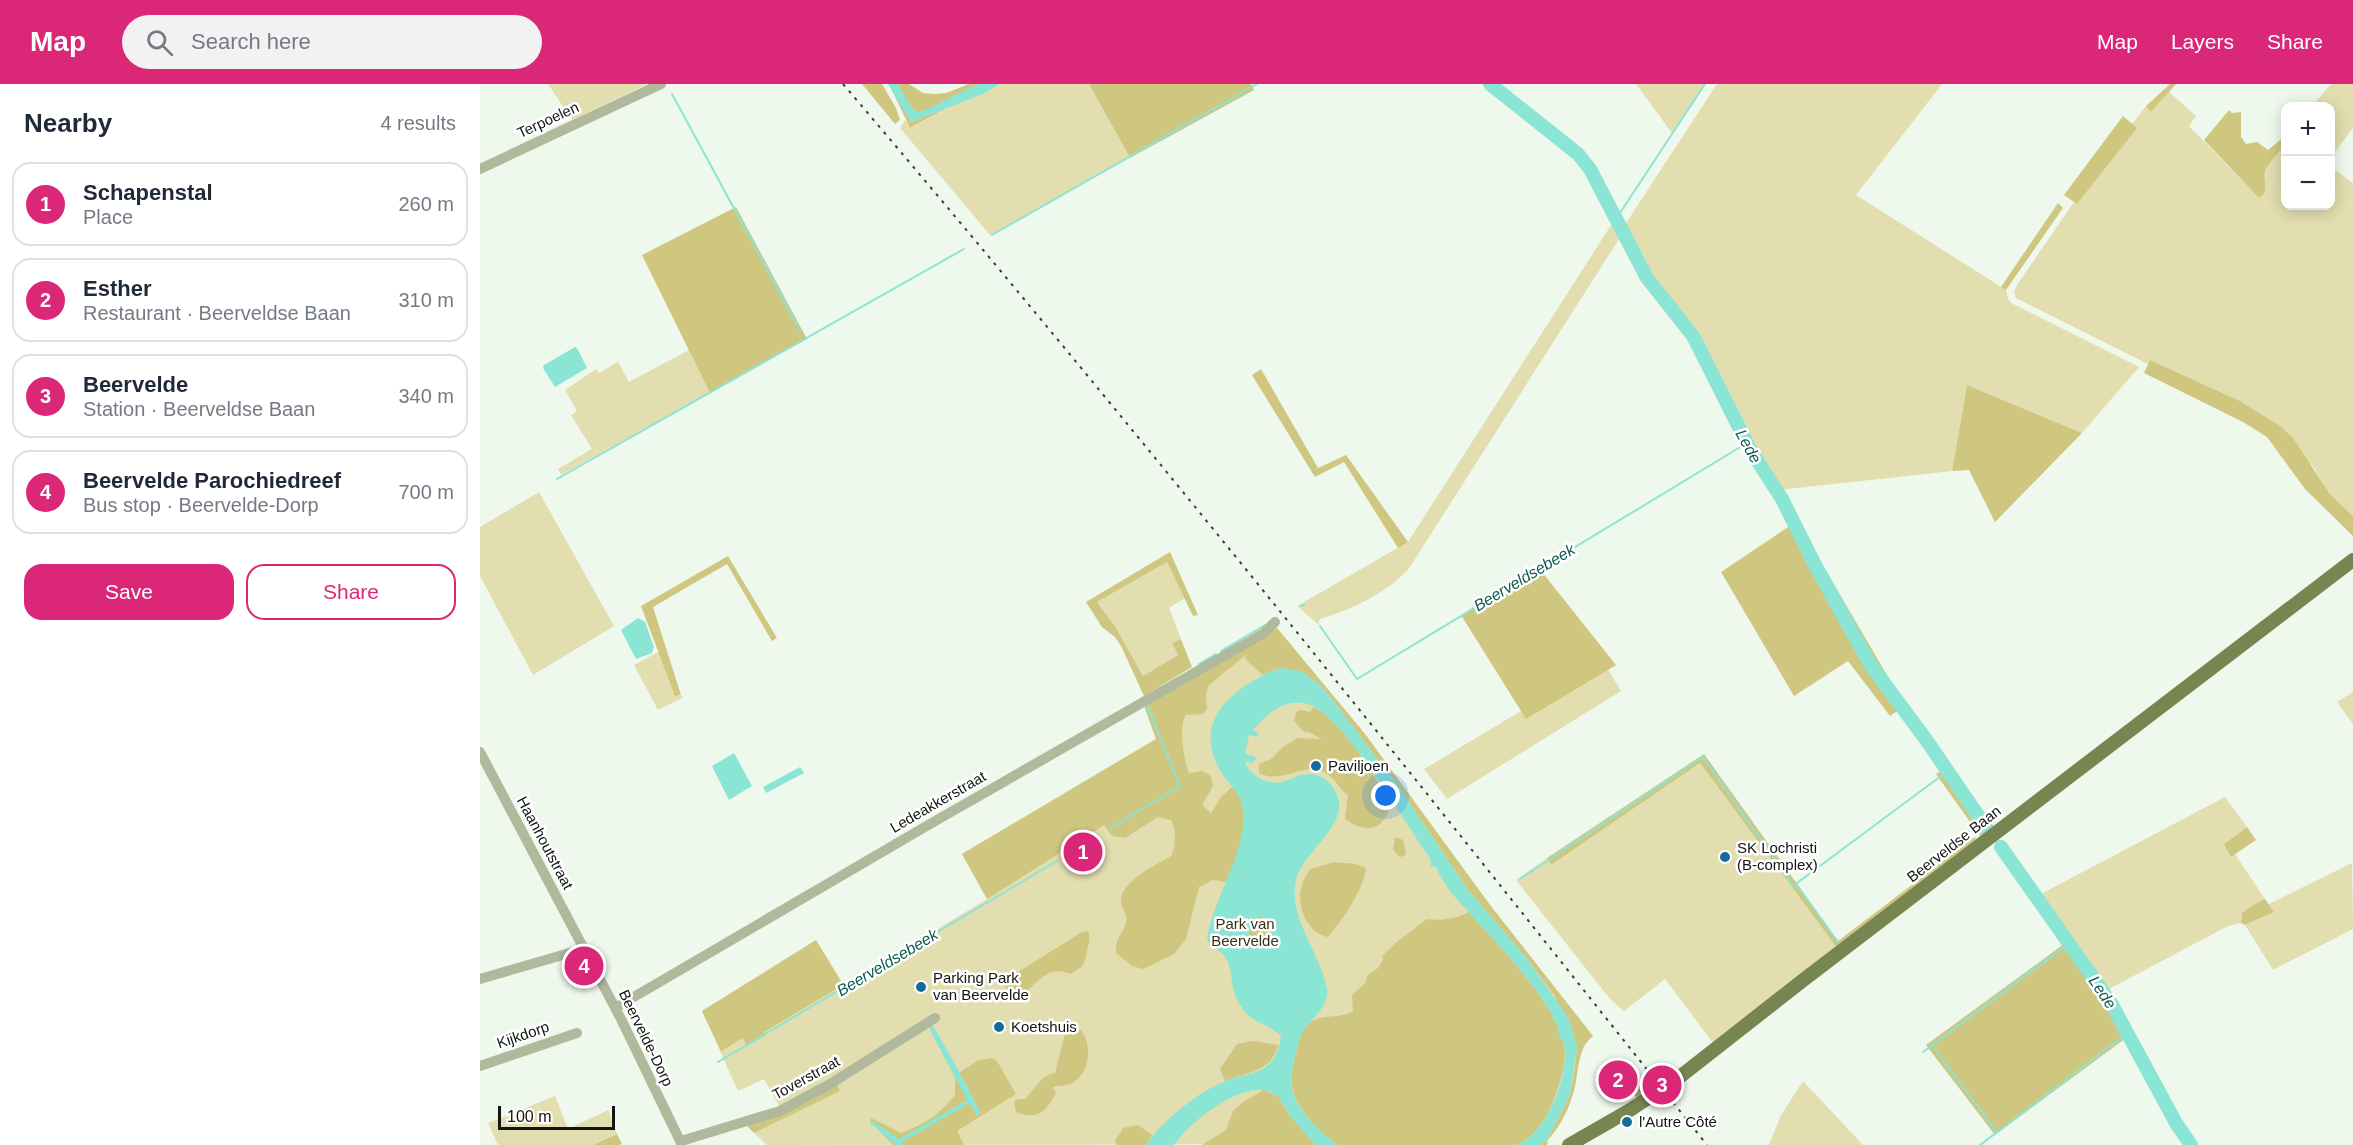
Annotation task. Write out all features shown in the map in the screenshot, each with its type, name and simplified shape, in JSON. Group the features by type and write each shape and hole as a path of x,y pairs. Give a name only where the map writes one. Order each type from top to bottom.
{"main road":[{"name":"Beerveldse Baan","path":"1569,1145 1645,1101 1677,1079 2353,560"}],"street":[{"name":"Terpoelen","path":"480,169 661,84"},
{"name":"Ledeakkerstraat","path":"615,1008 1263,633 1275,622"},
{"name":"Haanhoutstraat","path":"480,752 583,949"},
{"path":"480,979 583,949"},
{"name":"Beervelde-Dorp","path":"583,949 615,1008 682,1144"},
{"name":"Toverstraat","path":"682,1144 780,1111 830,1084 935,1018"},
{"name":"Kijkdorp","path":"480,1066 576,1033"},
{"path":"1624,1072 1645,1101"}],"green space":[{"path":"548,84 647,84 572,120"},
{"path":"991,84 1089,84 1130,158 990,235 900,128 905,120 911,128"},
{"path":"1636,84 1705,84 1672,133"},
{"path":"1717,84 1942,84 1856,195 2006,290 2011,303 2139,367 2082,433 1967,385 1952,471 1779,490 1709,355 1649,273 1624,226"},
{"path":"2331,84 2353,84 2353,128 2335,152 2335,102 2315,102"},
{"path":"2169,92 2196,116 2189,126 2259,198 2264,187 2268,166 2281,149 2281,210 2335,210 2335,170 2353,183 2353,516 2330,494 2312,465 2240,401 2150,360 2148,364 2016,298 2014,291 2017,285 2074,202 2077,204 2136,128 2132,124 2146,106 2152,111"},
{"path":"1613,222 1621,236 1408,570 1378,594 1356,606 1320,619 1318,624 1297,606 1408,542"},
{"path":"689,350 710,393 561,475 558,469 592,449 571,415 577,411 565,390 596,369 599,373 618,362 629,382"},
{"path":"539,492 614,626 533,675 480,576 480,527"},
{"path":"1167,562 1185,598 1169,608 1181,639 1172,643 1178,655 1143,676 1116,628 1097,602"},
{"name":"Park van Beervelde","path":"1277,628 1365,734 1490,905 1593,1036 1581,1055 1575,1087 1566,1113 1547,1141 1549,1144 767,1145 747,1126 783,1113 764,1079 738,1091 702,1011 816,940 844,985 987,899 962,854 1156,739 1144,705"},
{"path":"660,651 675,695 684,697 658,710 634,665"},
{"path":"1608,669 1621,691 1447,799 1424,769 1521,711 1527,718"},
{"path":"2353,692 2353,724 2337,702"},
{"path":"1700,763 1837,948 1713,1043 1665,979 1624,1011 1610,999 1516,880 1547,858 1552,864"},
{"path":"2225,797 2247,827 2228,841 2230,857 2235,854 2265,899 2242,913 2241,923 2228,926 2107,990 2039,895"},
{"path":"2352,863 2353,929 2273,970 2245,925 2274,912 2269,904"},
{"path":"1803,1081 1863,1145 1769,1145 1781,1115"},
{"path":"555,1096 568,1129 608,1110 617,1134 593,1145 498,1145 488,1123"}],"shaded area":[{"path":"862,84 882,84 900,120 895,124"},
{"path":"889,84 909,84 923,93 934,94 946,93 969,84 991,84 910,128"},
{"path":"1089,84 1251,84 1254,90 1130,158"},
{"path":"2170,84 2176,84 2151,112 2146,106"},
{"path":"2229,110 2232,113 2241,112 2241,137 2246,144 2257,142 2268,150 2281,139 2281,150 2266,168 2265,190 2262,196 2259,198 2204,140"},
{"path":"2123,116 2137,128 2077,204 2064,195"},
{"path":"2058,203 2063,208 2006,290 2001,287"},
{"path":"736,207 807,339 710,393 642,255"},
{"path":"2150,360 2240,401 2280,426 2293,438 2330,494 2353,516 2353,536 2305,489 2267,437 2243,422 2144,373"},
{"path":"1261,369 1318,468 1346,455 1408,542 1398,548 1344,462 1315,477 1252,375"},
{"path":"1967,385 2082,433 1995,522 1969,470 1952,471"},
{"path":"1797,521 1905,706 1890,716 1848,661 1794,696 1721,572"},
{"path":"1170,552 1198,615 1193,616 1167,562 1097,602 1116,628 1143,676 1178,655 1172,643 1181,639 1192,667 1144,696 1121,646 1115,637 1102,627 1086,602"},
{"path":"728,556 777,638 772,641 727,564 653,607 681,695 675,696 641,606"},
{"path":"1538,567 1616,665 1526,719 1461,615"},
{"path":"1277,628 1365,734 1490,905 1593,1036 1581,1055 1569,1107 1547,1141 1547,1145 1539,1145 1547,1140 1570,1095 1577,1046 1554,995 1525,956 1468,890 1400,789 1318,683 1280,668 1262,675 1245,658 1247,654 1209,685 1206,694 1207,709 1203,714 1186,715 1182,735 1189,773 1202,771 1211,776 1213,786 1202,805 1211,813 1221,797 1232,787 1243,803 1243,832 1226,882 1213,880 1199,887 1186,939 1174,954 1143,969 1132,966 1116,953 1117,943 1126,919 1121,899 1123,892 1134,879 1171,856 1175,838 1171,820 1158,817 1125,838 1112,836 1104,825 987,899 962,854 1156,739 1144,705"},
{"path":"1314,707 1338,726 1348,738 1393,803 1380,824 1372,828 1362,827 1345,818 1348,795 1324,772 1307,770 1275,776 1259,773 1259,764 1271,759 1284,746 1298,738 1322,739 1309,732 1304,732 1294,721 1296,712 1301,710 1310,712"},
{"path":"1704,754 1838,941 1975,837 1976,839 1837,948 1700,763 1551,865 1547,858"},
{"path":"1947,766 1990,828 1980,836 1936,774"},
{"path":"2247,827 2256,840 2231,857 2224,844"},
{"path":"1395,837 1403,840 1406,852 1404,856 1400,857 1393,850"},
{"path":"1335,862 1356,864 1366,868 1365,876 1351,904 1327,937 1321,935 1307,922 1300,903 1300,892 1310,869"},
{"path":"2265,899 2274,912 2245,925 2241,923 2242,913"},
{"path":"1469,912 1524,975 1550,1012 1559,1030 1565,1052 1564,1065 1556,1093 1544,1119 1530,1137 1518,1145 1337,1145 1305,1114 1293,1091 1292,1070 1304,1029 1317,1019 1353,1011 1352,995 1366,982 1367,976 1378,968 1383,960 1382,956 1427,919 1440,920"},
{"path":"1260,916 1266,919 1268,931 1266,941 1260,947 1255,946 1248,936 1254,920"},
{"path":"1088,931 1089,941 1082,966 1070,974 1061,971 1046,975 1014,1001 1002,982 1082,932"},
{"path":"816,940 843,985 764,1032 765,1036 747,1046 743,1038 721,1051 702,1011"},
{"path":"2064,944 2100,994 2126,1038 1995,1135 1926,1045"},
{"path":"1066,1030 1081,1030 1087,1044 1088,1060 1082,1074 1070,1084 1052,1088 1056,1093 1049,1105 1040,1113 1023,1115 1016,1112 1014,1102 1018,1099 1025,1099 1042,1079 1055,1073"},
{"path":"1252,1041 1278,1045 1275,1054 1258,1070 1225,1081 1220,1069 1237,1044"},
{"path":"992,1058 997,1061 1016,1094 957,1131 964,1145 893,1145 870,1121 871,1118 901,1133 918,1126 937,1114 955,1095 955,1075 979,1060"},
{"path":"836,1083 840,1091 754,1133 747,1126"},
{"path":"1264,1090 1278,1096 1291,1117 1316,1145 1202,1145 1226,1130 1233,1111 1243,1102"},
{"path":"1138,1125 1152,1135 1146,1145 1117,1145 1115,1141 1123,1128"},
{"path":"617,1134 622,1144 593,1145"}],"water":[{"path":"888,84 898,84 908,102 917,112 978,84 999,84 985,93 911,122"},
{"path":"575,347 587,368 555,387 543,368 544,365"},
{"path":"638,618 645,622 654,647 652,653 636,659 621,630"},
{"path":"1280,668 1301,671 1318,683 1400,789 1468,890 1525,956 1568,1017 1577,1046 1570,1095 1547,1140 1539,1145 1518,1145 1529,1138 1539,1127 1548,1114 1561,1083 1565,1052 1563,1039 1560,1039 1556,1023 1533,985 1452,894 1435,866 1431,867 1430,858 1354,746 1320,710 1296,702 1276,709 1253,730 1259,734 1257,737 1249,735 1245,754 1254,756 1256,759 1250,764 1248,761 1245,762 1255,775 1265,781 1276,783 1305,774 1314,774 1324,778 1338,796 1339,811 1335,821 1301,867 1297,876 1296,905 1323,975 1327,996 1323,1007 1300,1036 1291,1080 1298,1105 1337,1145 1316,1145 1294,1121 1278,1096 1259,1090 1232,1097 1217,1105 1191,1126 1174,1145 1146,1145 1173,1115 1210,1088 1265,1068 1273,1059 1280,1043 1281,1036 1250,1017 1240,1005 1233,988 1229,964 1219,951 1210,946 1207,938 1215,909 1237,854 1243,825 1242,803 1239,796 1215,760 1211,743 1212,728 1217,714 1226,702 1238,691","holes":["1260,916 1266,919 1268,938 1260,947 1254,946 1248,936 1252,922"]},
{"path":"734,753 752,786 729,800 712,766"},
{"path":"800,767 804,773 766,793 763,787"},
{"path":"933,1025 981,1114 977,1116 970,1103 902,1142 903,1145 896,1145 870,1123 873,1121 899,1139 967,1100 929,1028"}],"waterway":[{"path":"992,235 1257,84"},
{"name":"Lede","path":"1490,84 1578,154 1590,169 1647,278 1693,336 1751,451 1782,499 1814,563 1870,664 1927,741 1988,830"},
{"path":"1616,219 1705,84"},
{"path":"672,94 800,330"},
{"path":"557,479 964,249"},
{"name":"Beerveldsebeek","path":"1320,626 1357,679 1747,443"},
{"name":"Beerveldsebeek","path":"1221,651 1265,625"},
{"name":"Beerveldsebeek","path":"1199,664 1216,654"},
{"name":"Beerveldsebeek","path":"1110,828 1180,786 1147,705"},
{"path":"1520,879 1703,757 1793,886 1941,776"},
{"name":"Lede","path":"2001,847 2111,1003 2176,1123 2191,1145"},
{"name":"Beerveldsebeek","path":"718,1062 1057,861"},
{"path":"1796,884 1838,942"},
{"path":"1923,1052 2068,944"},
{"path":"1980,1145 2128,1033"},
{"path":"1932,1045 1996,1131"}],"railway":[{"path":"843,84 1172,478 1707,1145"}],"place":[{"name":"Paviljoen","path":"1316,766"},
{"name":"Schapenstal","path":"1083,852"},
{"name":"SK Lochristi (B-complex)","path":"1725,857"},
{"name":"Beervelde Parochiedreef","path":"584,966"},
{"name":"Parking Park van Beervelde","path":"921,987"},
{"name":"Koetshuis","path":"999,1027"},
{"name":"Esther","path":"1618,1080"},
{"name":"Beervelde","path":"1662,1085"},
{"name":"l'Autre Côté","path":"1627,1122"}]}
